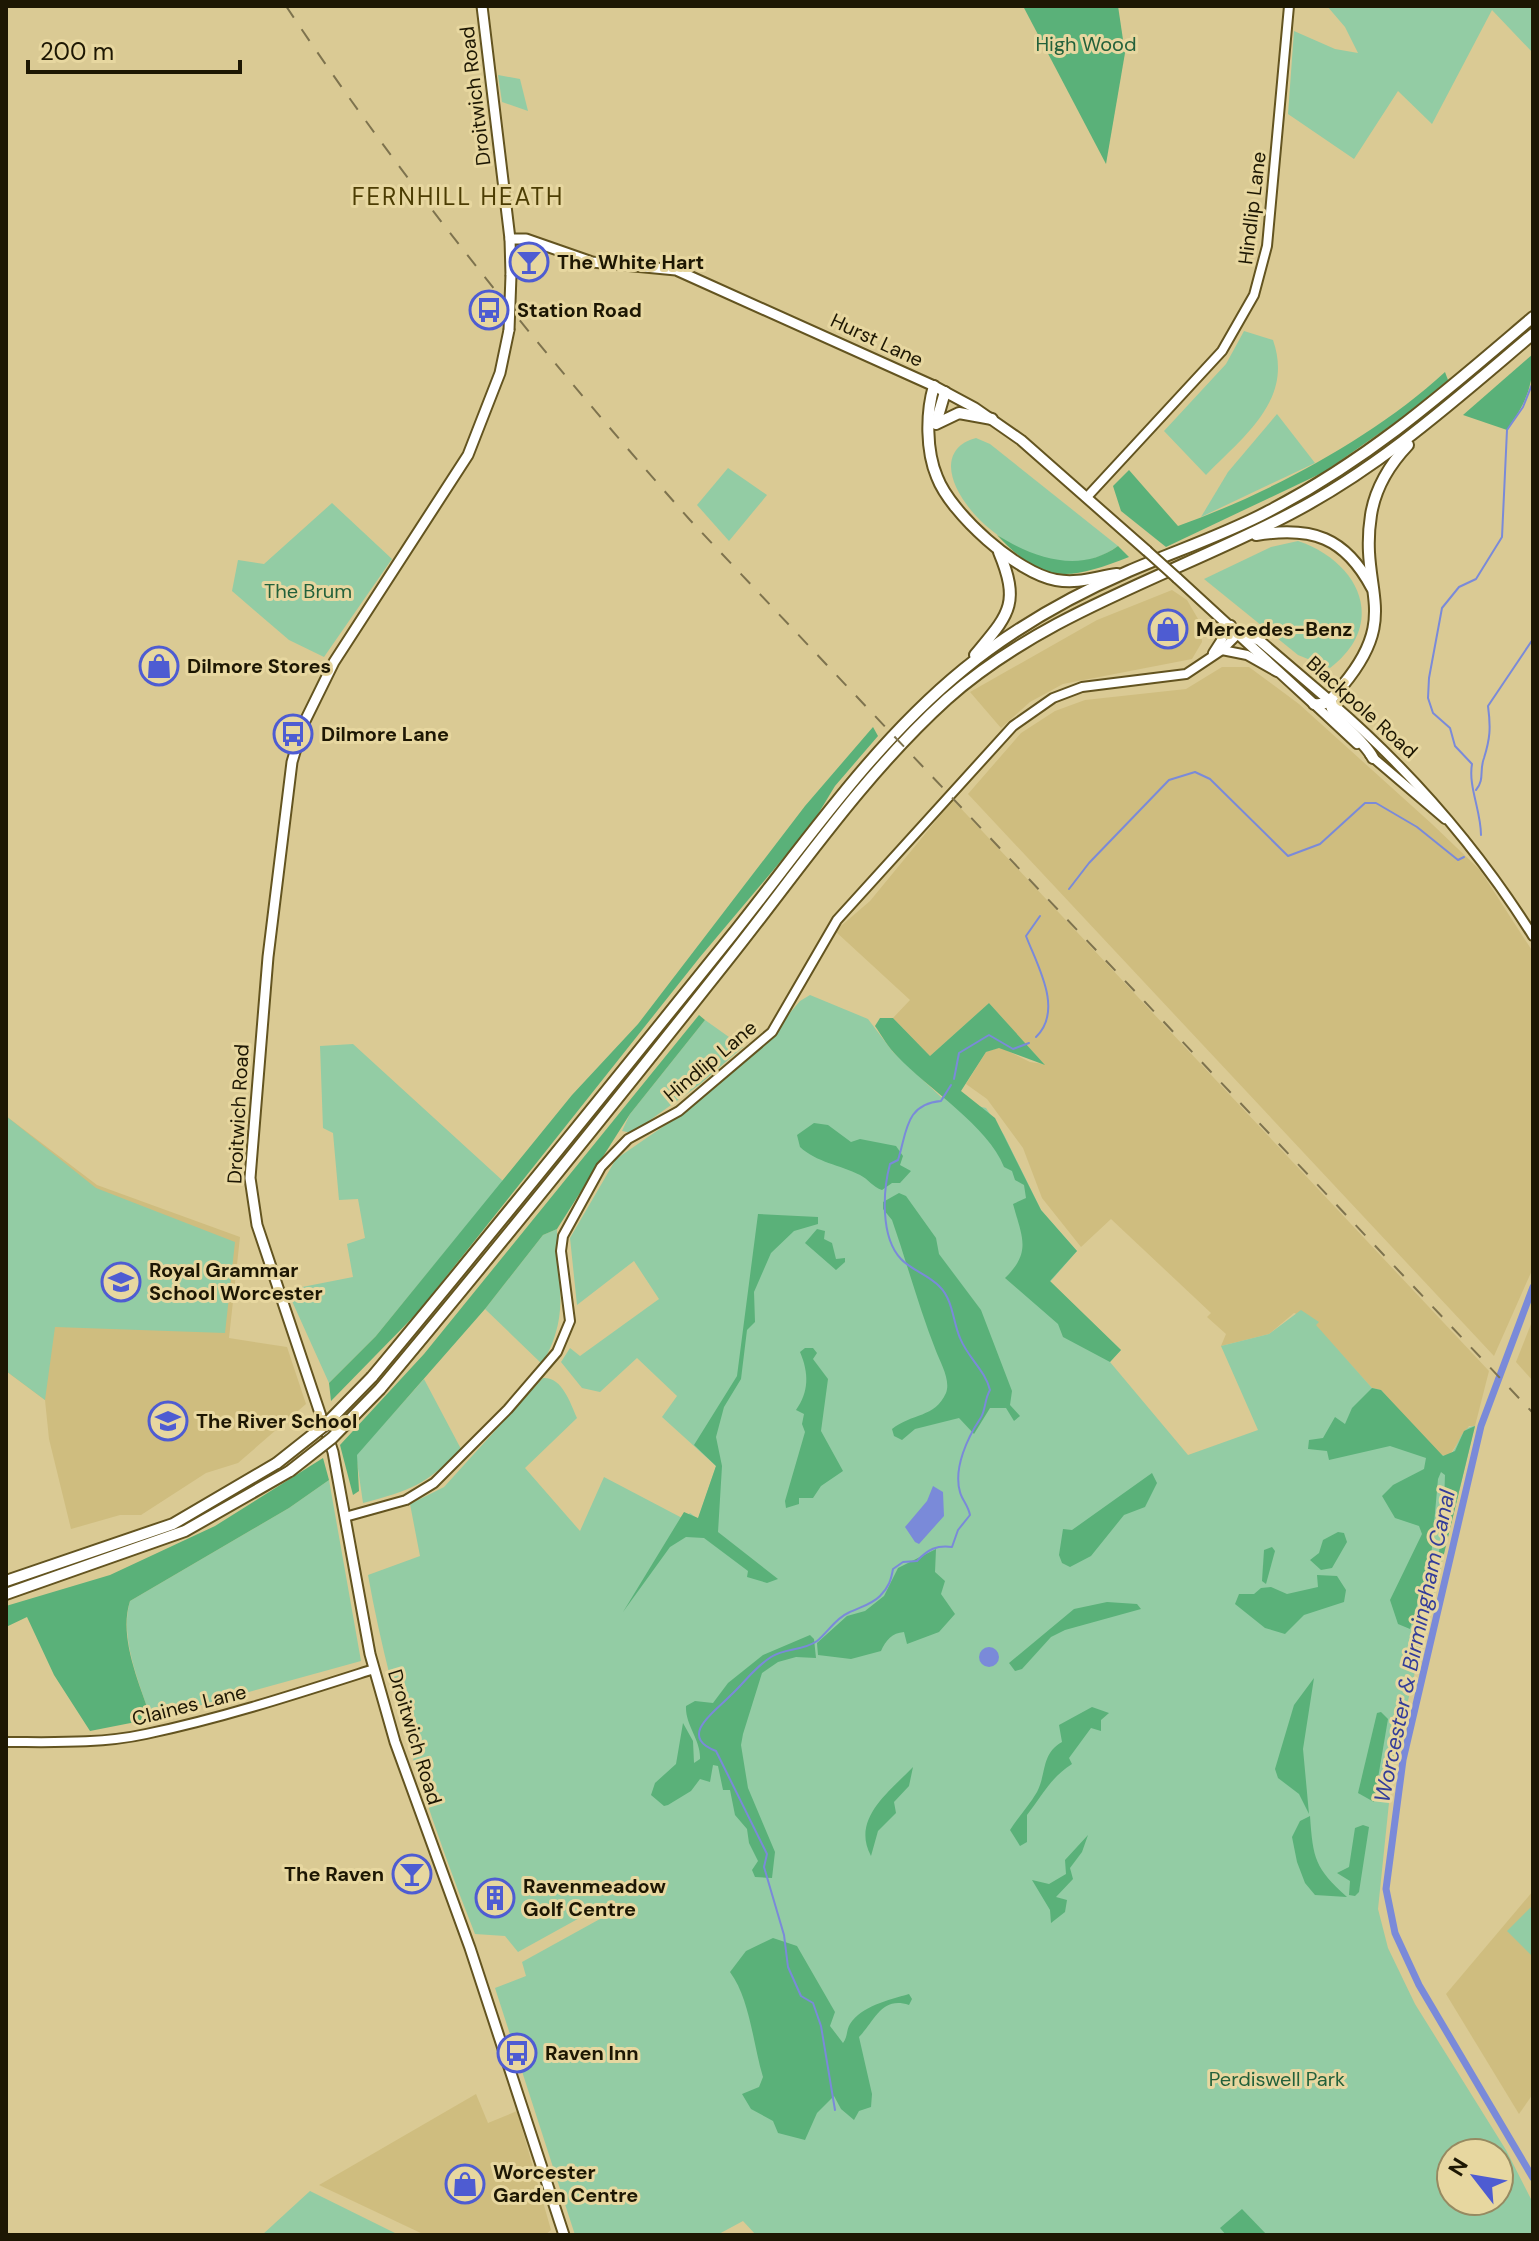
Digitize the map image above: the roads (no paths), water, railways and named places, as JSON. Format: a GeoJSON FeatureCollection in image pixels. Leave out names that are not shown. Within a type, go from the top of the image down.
{"type":"FeatureCollection","features":[{"type":"Feature","properties":{"kind":"highway"},"geometry":{"type":"LineString","coordinates":[[962,671],[1035,621],[1123,574],[1264,514],[1345,470],[1397,433],[1533,317]]}},
{"type":"Feature","properties":{"kind":"highway"},"geometry":{"type":"LineString","coordinates":[[6,1594],[185,1531],[290,1471],[332,1438],[380,1389],[529,1211],[859,794],[947,699],[1028,641],[1091,607],[1243,537],[1339,487],[1422,427],[1533,334]]}},
{"type":"Feature","properties":{"kind":"highway"},"geometry":{"type":"LineString","coordinates":[[934,386],[929,410],[933,428],[933,465],[940,486],[997,547],[1025,569],[1054,580],[1076,582],[1123,574]]}},
{"type":"Feature","properties":{"kind":"highway"},"geometry":{"type":"LineString","coordinates":[[933,428],[945,392]]}},
{"type":"Feature","properties":{"kind":"highway"},"geometry":{"type":"LineString","coordinates":[[933,428],[959,413],[992,419]]}},
{"type":"Feature","properties":{"kind":"highway"},"geometry":{"type":"LineString","coordinates":[[1314,704],[1330,701],[1359,666],[1371,644],[1376,621],[1369,544],[1372,512],[1392,464],[1422,427]]}},
{"type":"Feature","properties":{"kind":"highway"},"geometry":{"type":"LineString","coordinates":[[1243,537],[1286,531],[1324,538],[1357,563],[1374,594]]}},
{"type":"Feature","properties":{"kind":"highway"},"geometry":{"type":"LineString","coordinates":[[6,1581],[173,1524],[277,1463],[325,1425],[372,1377],[511,1211],[857,780],[920,710],[994,636],[1007,614],[1010,593],[997,547]]}},
{"type":"Feature","properties":{"kind":"highway"},"geometry":{"type":"LineString","coordinates":[[1330,701],[1333,713],[1367,744],[1373,758]]}},
{"type":"Feature","properties":{"kind":"main road","name":"Droitwich Road"},"geometry":{"type":"LineString","coordinates":[[482,6],[510,239],[509,330],[500,373],[468,455],[334,662],[303,725],[285,792],[250,1178],[257,1225],[333,1452],[374,1669],[395,1742],[474,1959],[564,2235]]}},
{"type":"Feature","properties":{"kind":"main road","name":"Hurst Lane"},"geometry":{"type":"LineString","coordinates":[[510,239],[526,239],[592,262],[676,270],[934,386],[992,419],[1087,497],[1177,578]]}},
{"type":"Feature","properties":{"kind":"main road","name":"Blackpole Road"},"geometry":{"type":"LineString","coordinates":[[1177,578],[1235,628],[1260,641],[1330,701]]}},
{"type":"Feature","properties":{"kind":"main road","name":"Blackpole Road"},"geometry":{"type":"LineString","coordinates":[[1235,628],[1245,642],[1314,704]]}},
{"type":"Feature","properties":{"kind":"street","name":"Hindlip Lane"},"geometry":{"type":"LineString","coordinates":[[1087,497],[1222,351],[1254,295],[1267,246],[1289,6]]}},
{"type":"Feature","properties":{"kind":"street","name":"Hindlip Lane"},"geometry":{"type":"LineString","coordinates":[[345,1517],[406,1500],[434,1483],[508,1409],[557,1352],[570,1321],[561,1251],[563,1236],[601,1167],[628,1139],[679,1111],[772,1032],[837,920],[1013,726],[1053,698],[1076,689],[1179,676],[1222,650],[1235,628]]}},
{"type":"Feature","properties":{"kind":"street","name":"Hindlip Lane"},"geometry":{"type":"LineString","coordinates":[[1212,654],[1235,628]]}},
{"type":"Feature","properties":{"kind":"street"},"geometry":{"type":"LineString","coordinates":[[1222,650],[1247,655],[1278,672]]}},
{"type":"Feature","properties":{"kind":"street","name":"Blackpole Road"},"geometry":{"type":"LineString","coordinates":[[1330,701],[1387,750],[1478,856],[1533,936]]}},
{"type":"Feature","properties":{"kind":"street","name":"Blackpole Road"},"geometry":{"type":"LineString","coordinates":[[1314,704],[1449,822]]}},
{"type":"Feature","properties":{"kind":"street","name":"Claines Lane"},"geometry":{"type":"LineString","coordinates":[[6,1742],[83,1742],[144,1735],[295,1695],[374,1669]]}},
{"type":"Feature","properties":{"kind":"water"},"geometry":{"type":"Polygon","coordinates":[[[933,1486],[943,1492],[944,1516],[919,1544],[905,1527],[927,1501],[933,1486]]]}},
{"type":"Feature","properties":{"kind":"water"},"geometry":{"type":"Polygon","coordinates":[[[989,1647],[996,1650],[999,1657],[996,1664],[989,1667],[982,1664],[979,1657],[982,1650],[989,1647]]]}},
{"type":"Feature","properties":{"kind":"waterway"},"geometry":{"type":"LineString","coordinates":[[1481,835],[1472,764],[1455,746],[1450,728],[1433,713],[1428,698],[1429,678],[1442,608],[1459,587],[1476,579],[1502,537],[1507,430],[1523,407],[1533,382]]}},
{"type":"Feature","properties":{"kind":"waterway"},"geometry":{"type":"LineString","coordinates":[[1476,790],[1489,739],[1488,706],[1533,639]]}},
{"type":"Feature","properties":{"kind":"waterway"},"geometry":{"type":"LineString","coordinates":[[1069,889],[1089,863],[1169,780],[1195,772],[1210,779],[1288,856],[1320,844],[1365,803],[1376,803],[1417,827],[1458,860],[1464,857]]}},
{"type":"Feature","properties":{"kind":"waterway"},"geometry":{"type":"LineString","coordinates":[[1036,1037],[1044,1026],[1048,1001],[1046,987],[1026,936],[1040,916]]}},
{"type":"Feature","properties":{"kind":"waterway"},"geometry":{"type":"LineString","coordinates":[[954,1079],[959,1053],[989,1035],[1013,1049],[1029,1043]]}},
{"type":"Feature","properties":{"kind":"waterway"},"geometry":{"type":"LineString","coordinates":[[835,2110],[821,2026],[813,2003],[801,1996],[788,1967],[784,1935],[764,1867],[767,1854],[716,1751],[705,1745],[699,1731],[710,1715],[765,1661],[776,1654],[812,1644],[844,1615],[877,1599],[888,1586],[893,1569],[903,1562],[917,1561],[937,1547],[952,1547],[958,1530],[970,1515],[960,1492],[958,1473],[963,1453],[982,1416],[990,1390],[960,1338],[944,1292],[931,1279],[905,1263],[894,1250],[885,1213],[890,1164],[898,1160],[909,1121],[920,1108],[941,1101],[951,1085]]}},
{"type":"Feature","properties":{"kind":"waterway","name":"Worcester & Birmingham Canal"},"geometry":{"type":"LineString","coordinates":[[1533,1287],[1481,1426],[1403,1760],[1386,1889],[1395,1933],[1419,1985],[1533,2178]]}},
{"type":"Feature","properties":{"kind":"railway"},"geometry":{"type":"LineString","coordinates":[[286,6],[380,140],[479,270],[690,520],[1533,1413]]}},
{"type":"Feature","properties":{"kind":"place","name":"The White Hart"},"geometry":{"type":"Point","coordinates":[529,262]}},
{"type":"Feature","properties":{"kind":"place","name":"Station Road"},"geometry":{"type":"Point","coordinates":[489,310]}},
{"type":"Feature","properties":{"kind":"place","name":"Mercedes-Benz"},"geometry":{"type":"Point","coordinates":[1168,629]}},
{"type":"Feature","properties":{"kind":"place","name":"Dilmore Stores"},"geometry":{"type":"Point","coordinates":[159,666]}},
{"type":"Feature","properties":{"kind":"place","name":"Dilmore Lane"},"geometry":{"type":"Point","coordinates":[293,734]}},
{"type":"Feature","properties":{"kind":"place","name":"Royal Grammar School Worcester"},"geometry":{"type":"Point","coordinates":[121,1282]}},
{"type":"Feature","properties":{"kind":"place","name":"The River School"},"geometry":{"type":"Point","coordinates":[168,1421]}},
{"type":"Feature","properties":{"kind":"place","name":"The Raven"},"geometry":{"type":"Point","coordinates":[412,1874]}},
{"type":"Feature","properties":{"kind":"place","name":"Ravenmeadow Golf Centre"},"geometry":{"type":"Point","coordinates":[495,1898]}},
{"type":"Feature","properties":{"kind":"place","name":"Raven Inn"},"geometry":{"type":"Point","coordinates":[517,2053]}},
{"type":"Feature","properties":{"kind":"place","name":"Worcester Garden Centre"},"geometry":{"type":"Point","coordinates":[465,2184]}},
{"type":"Feature","properties":{"kind":"district","name":"FERNHILL HEATH"},"geometry":{"type":"Point","coordinates":[458,197]}},
{"type":"Feature","properties":{"kind":"park label","name":"High Wood"},"geometry":{"type":"Point","coordinates":[1086,44]}},
{"type":"Feature","properties":{"kind":"park label","name":"The Brum"},"geometry":{"type":"Point","coordinates":[308,591]}},
{"type":"Feature","properties":{"kind":"park label","name":"Perdiswell Park"},"geometry":{"type":"Point","coordinates":[1277,2079]}}]}
